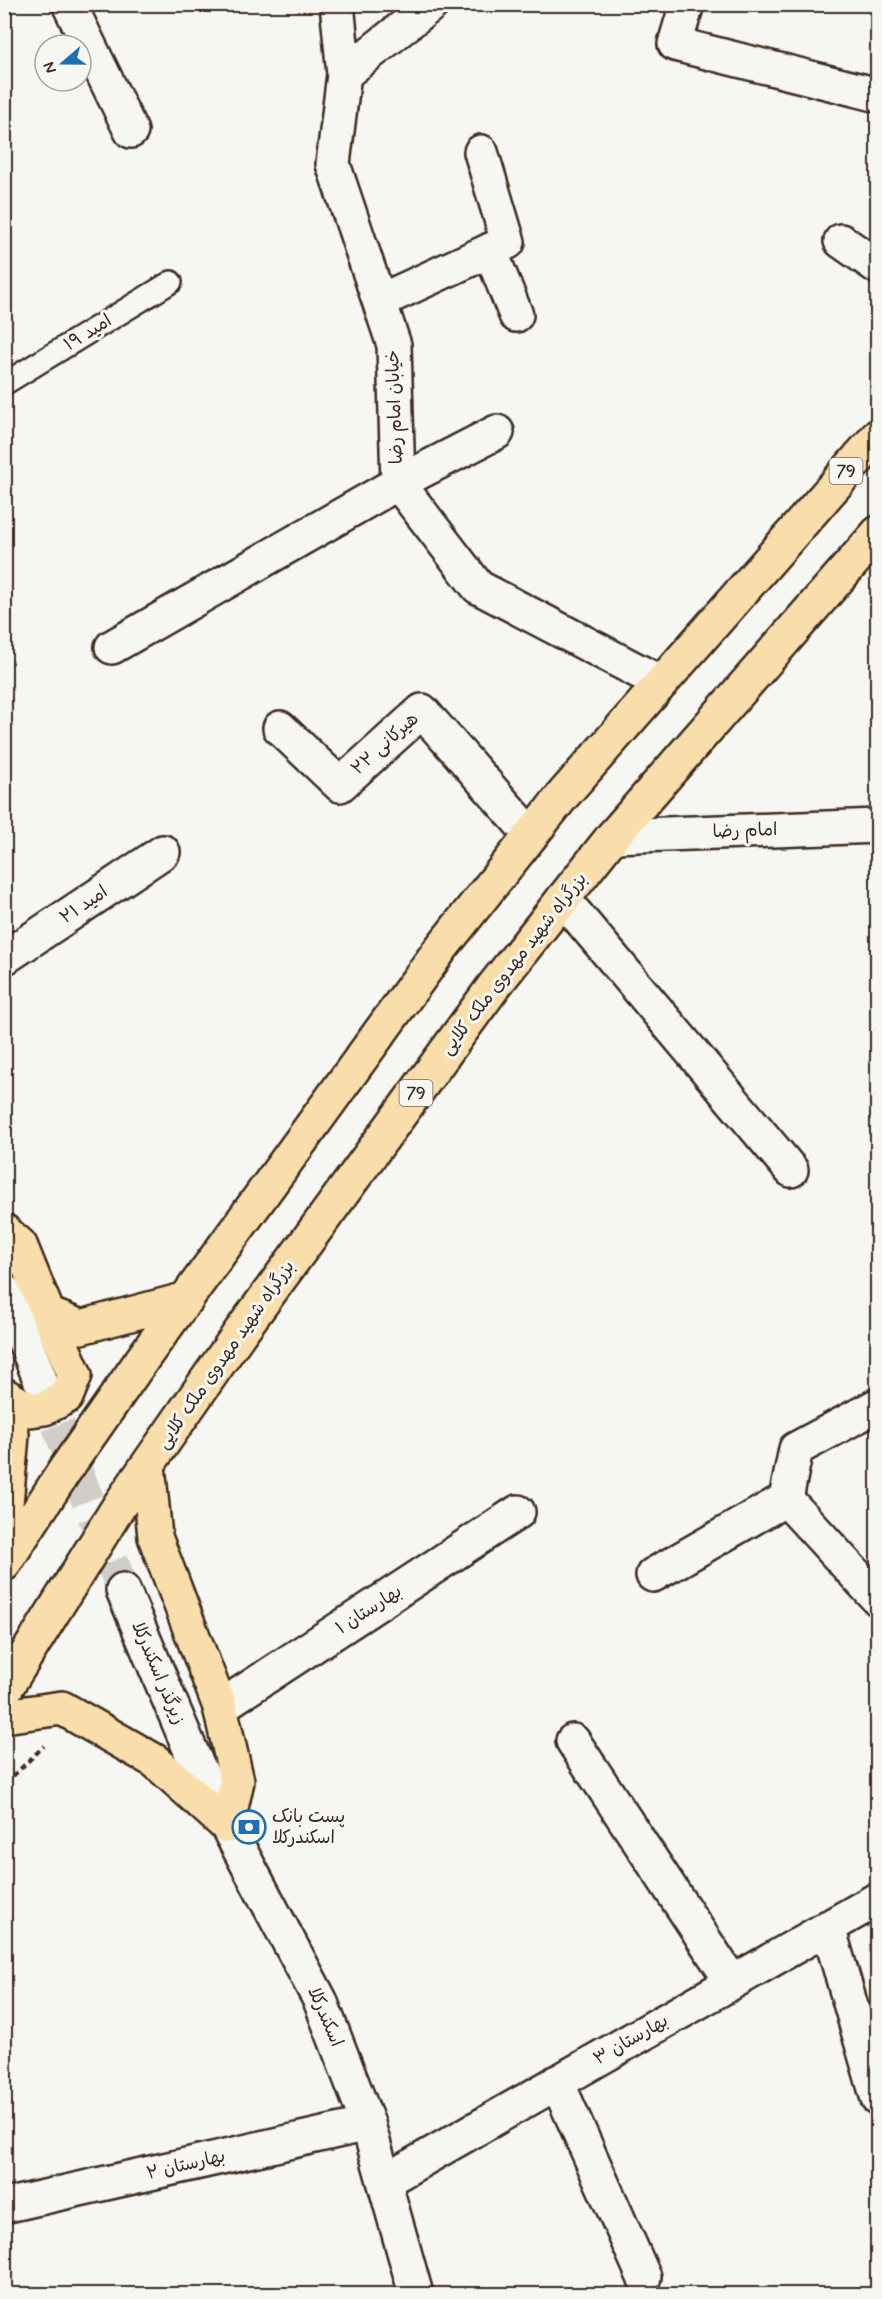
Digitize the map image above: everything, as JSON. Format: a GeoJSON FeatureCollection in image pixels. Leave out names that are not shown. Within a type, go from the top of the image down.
{"type":"FeatureCollection","features":[{"type":"Feature","properties":{"kind":"highway","name":"79"},"geometry":{"type":"LineString","coordinates":[[4,1564],[65,1470],[400,1004],[564,794],[878,436]]}},
{"type":"Feature","properties":{"kind":"highway","name":"بزرگراه شهید مهدوی ملک کلایی"},"geometry":{"type":"LineString","coordinates":[[4,1691],[119,1506],[239,1334],[494,986],[613,836],[878,533]]}},
{"type":"Feature","properties":{"kind":"highway"},"geometry":{"type":"LineString","coordinates":[[4,1231],[20,1245],[75,1375],[66,1397],[45,1408],[30,1410],[4,1395]]}},
{"type":"Feature","properties":{"kind":"highway"},"geometry":{"type":"LineString","coordinates":[[48,1314],[81,1327],[187,1299]]}},
{"type":"Feature","properties":{"kind":"highway"},"geometry":{"type":"LineString","coordinates":[[4,1400],[12,1435],[4,1527]]}},
{"type":"Feature","properties":{"kind":"highway"},"geometry":{"type":"LineString","coordinates":[[4,1716],[62,1708],[155,1761],[226,1826],[237,1781],[220,1707],[155,1537],[148,1465]]}},
{"type":"Feature","properties":{"kind":"street"},"geometry":{"type":"LineString","coordinates":[[69,4],[131,131]]}},
{"type":"Feature","properties":{"kind":"street","name":"خیابان امام رضا"},"geometry":{"type":"LineString","coordinates":[[337,4],[344,74],[333,164],[394,345],[398,483],[478,587],[661,683]]}},
{"type":"Feature","properties":{"kind":"street"},"geometry":{"type":"LineString","coordinates":[[344,74],[432,4]]}},
{"type":"Feature","properties":{"kind":"street"},"geometry":{"type":"LineString","coordinates":[[687,4],[675,44],[878,95]]}},
{"type":"Feature","properties":{"kind":"street"},"geometry":{"type":"LineString","coordinates":[[380,301],[508,242],[481,152]]}},
{"type":"Feature","properties":{"kind":"street"},"geometry":{"type":"LineString","coordinates":[[841,241],[878,267]]}},
{"type":"Feature","properties":{"kind":"street"},"geometry":{"type":"LineString","coordinates":[[490,250],[516,315]]}},
{"type":"Feature","properties":{"kind":"street"},"geometry":{"type":"LineString","coordinates":[[112,647],[398,483],[497,432]]}},
{"type":"Feature","properties":{"kind":"street","name":"هیرکانی ۲۲"},"geometry":{"type":"LineString","coordinates":[[280,728],[340,785],[422,711],[531,835]]}},
{"type":"Feature","properties":{"kind":"street","name":"امام رضا"},"geometry":{"type":"LineString","coordinates":[[613,836],[878,826]]}},
{"type":"Feature","properties":{"kind":"street","name":"امید ۲۱"},"geometry":{"type":"LineString","coordinates":[[4,958],[163,852]]}},
{"type":"Feature","properties":{"kind":"street"},"geometry":{"type":"LineString","coordinates":[[563,899],[791,1170]]}},
{"type":"Feature","properties":{"kind":"street"},"geometry":{"type":"LineString","coordinates":[[4,1291],[40,1379]]}},
{"type":"Feature","properties":{"kind":"street"},"geometry":{"type":"LineString","coordinates":[[653,1575],[786,1499],[796,1449],[878,1405]]}},
{"type":"Feature","properties":{"kind":"street"},"geometry":{"type":"LineString","coordinates":[[786,1499],[878,1599]]}},
{"type":"Feature","properties":{"kind":"street","name":"بهارستان ۱"},"geometry":{"type":"LineString","coordinates":[[220,1707],[519,1512]]}},
{"type":"Feature","properties":{"kind":"street","name":"زیرگذر اسکندرکلا"},"geometry":{"type":"LineString","coordinates":[[123,1590],[193,1756]]}},
{"type":"Feature","properties":{"kind":"street"},"geometry":{"type":"LineString","coordinates":[[573,1741],[732,1982]]}},
{"type":"Feature","properties":{"kind":"street","name":"اسکندرکلا"},"geometry":{"type":"LineString","coordinates":[[193,1756],[226,1826],[320,2000],[368,2124],[416,2295]]}},
{"type":"Feature","properties":{"kind":"street","name":"بهارستان ۳"},"geometry":{"type":"LineString","coordinates":[[385,2181],[878,1899]]}},
{"type":"Feature","properties":{"kind":"street"},"geometry":{"type":"LineString","coordinates":[[828,1927],[878,2099]]}},
{"type":"Feature","properties":{"kind":"street"},"geometry":{"type":"LineString","coordinates":[[557,2082],[644,2277]]}},
{"type":"Feature","properties":{"kind":"street","name":"بهارستان ۲"},"geometry":{"type":"LineString","coordinates":[[4,2206],[368,2124]]}},
{"type":"Feature","properties":{"kind":"lane","name":"امید ۱۹"},"geometry":{"type":"LineString","coordinates":[[4,384],[171,282]]}},
{"type":"Feature","properties":{"kind":"path"},"geometry":{"type":"LineString","coordinates":[[4,1768],[14,1775],[49,1741]]}},
{"type":"Feature","properties":{"kind":"tunnel"},"geometry":{"type":"LineString","coordinates":[[40,1379],[123,1590]]}},
{"type":"Feature","properties":{"kind":"place","name":"پست بانک اسکندرکلا"},"geometry":{"type":"Point","coordinates":[249,1827]}}]}
